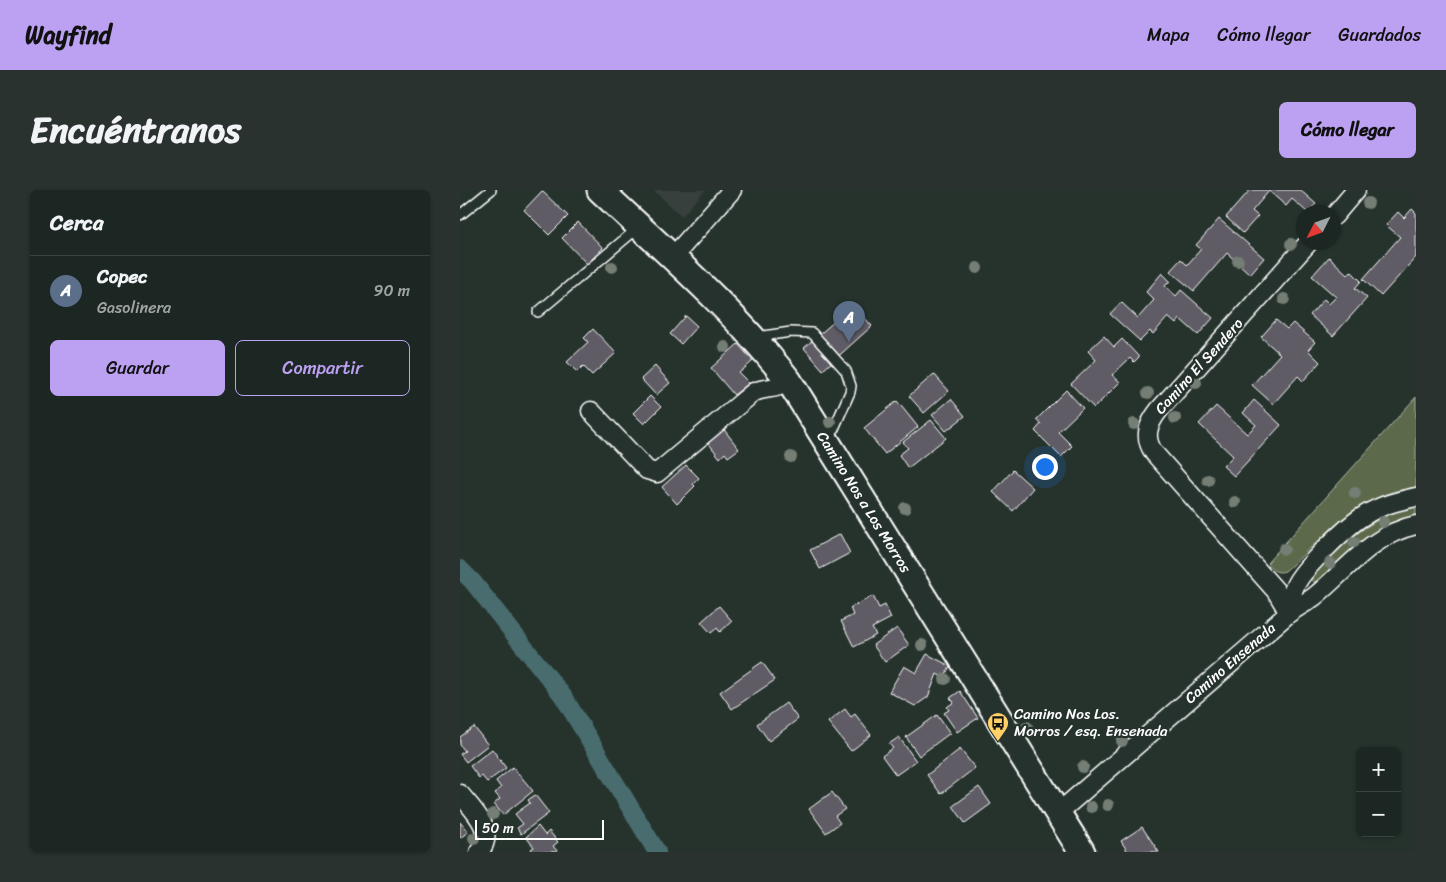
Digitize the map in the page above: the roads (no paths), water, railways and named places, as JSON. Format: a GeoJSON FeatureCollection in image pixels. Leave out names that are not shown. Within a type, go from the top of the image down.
{"type":"FeatureCollection","features":[{"type":"Feature","properties":{"kind":"main road","name":"Camino Nos a Los Morros"},"geometry":{"type":"LineString","coordinates":[[600,190],[672,258],[752,338],[789,381],[1082,852]]}},
{"type":"Feature","properties":{"kind":"street"},"geometry":{"type":"LineString","coordinates":[[672,258],[732,190]]}},
{"type":"Feature","properties":{"kind":"street"},"geometry":{"type":"LineString","coordinates":[[1341,208],[1356,190]]}},
{"type":"Feature","properties":{"kind":"street","name":"Camino El Sendero"},"geometry":{"type":"LineString","coordinates":[[1289,613],[1276,591],[1154,453],[1149,446],[1147,434],[1150,423],[1159,410],[1302,250]]}},
{"type":"Feature","properties":{"kind":"street"},"geometry":{"type":"LineString","coordinates":[[592,411],[647,470],[657,473],[754,392],[778,388],[789,381]]}},
{"type":"Feature","properties":{"kind":"street","name":"Camino Ensenada"},"geometry":{"type":"LineString","coordinates":[[1289,613],[1294,587],[1305,570],[1355,522],[1382,507],[1416,496]]}},
{"type":"Feature","properties":{"kind":"street","name":"Camino Ensenada"},"geometry":{"type":"LineString","coordinates":[[1058,813],[1289,613],[1314,597],[1375,541],[1402,528],[1416,525]]}},
{"type":"Feature","properties":{"kind":"street"},"geometry":{"type":"LineString","coordinates":[[460,794],[483,823],[485,828],[483,846]]}},
{"type":"Feature","properties":{"kind":"lane"},"geometry":{"type":"LineString","coordinates":[[460,215],[490,190]]}},
{"type":"Feature","properties":{"kind":"lane"},"geometry":{"type":"LineString","coordinates":[[538,312],[639,227]]}},
{"type":"Feature","properties":{"kind":"lane"},"geometry":{"type":"LineString","coordinates":[[752,338],[790,332],[806,331],[812,333],[846,370],[851,386],[850,392],[828,442]]}},
{"type":"Feature","properties":{"kind":"waterway"},"geometry":{"type":"LineString","coordinates":[[460,569],[473,582],[563,696],[657,852]]}},
{"type":"Feature","properties":{"kind":"place","name":"Copec"},"geometry":{"type":"Point","coordinates":[849,342]}},
{"type":"Feature","properties":{"kind":"place","name":"Camino Nos Los. Morros / esq. Ensenada"},"geometry":{"type":"Point","coordinates":[998,742]}}]}
